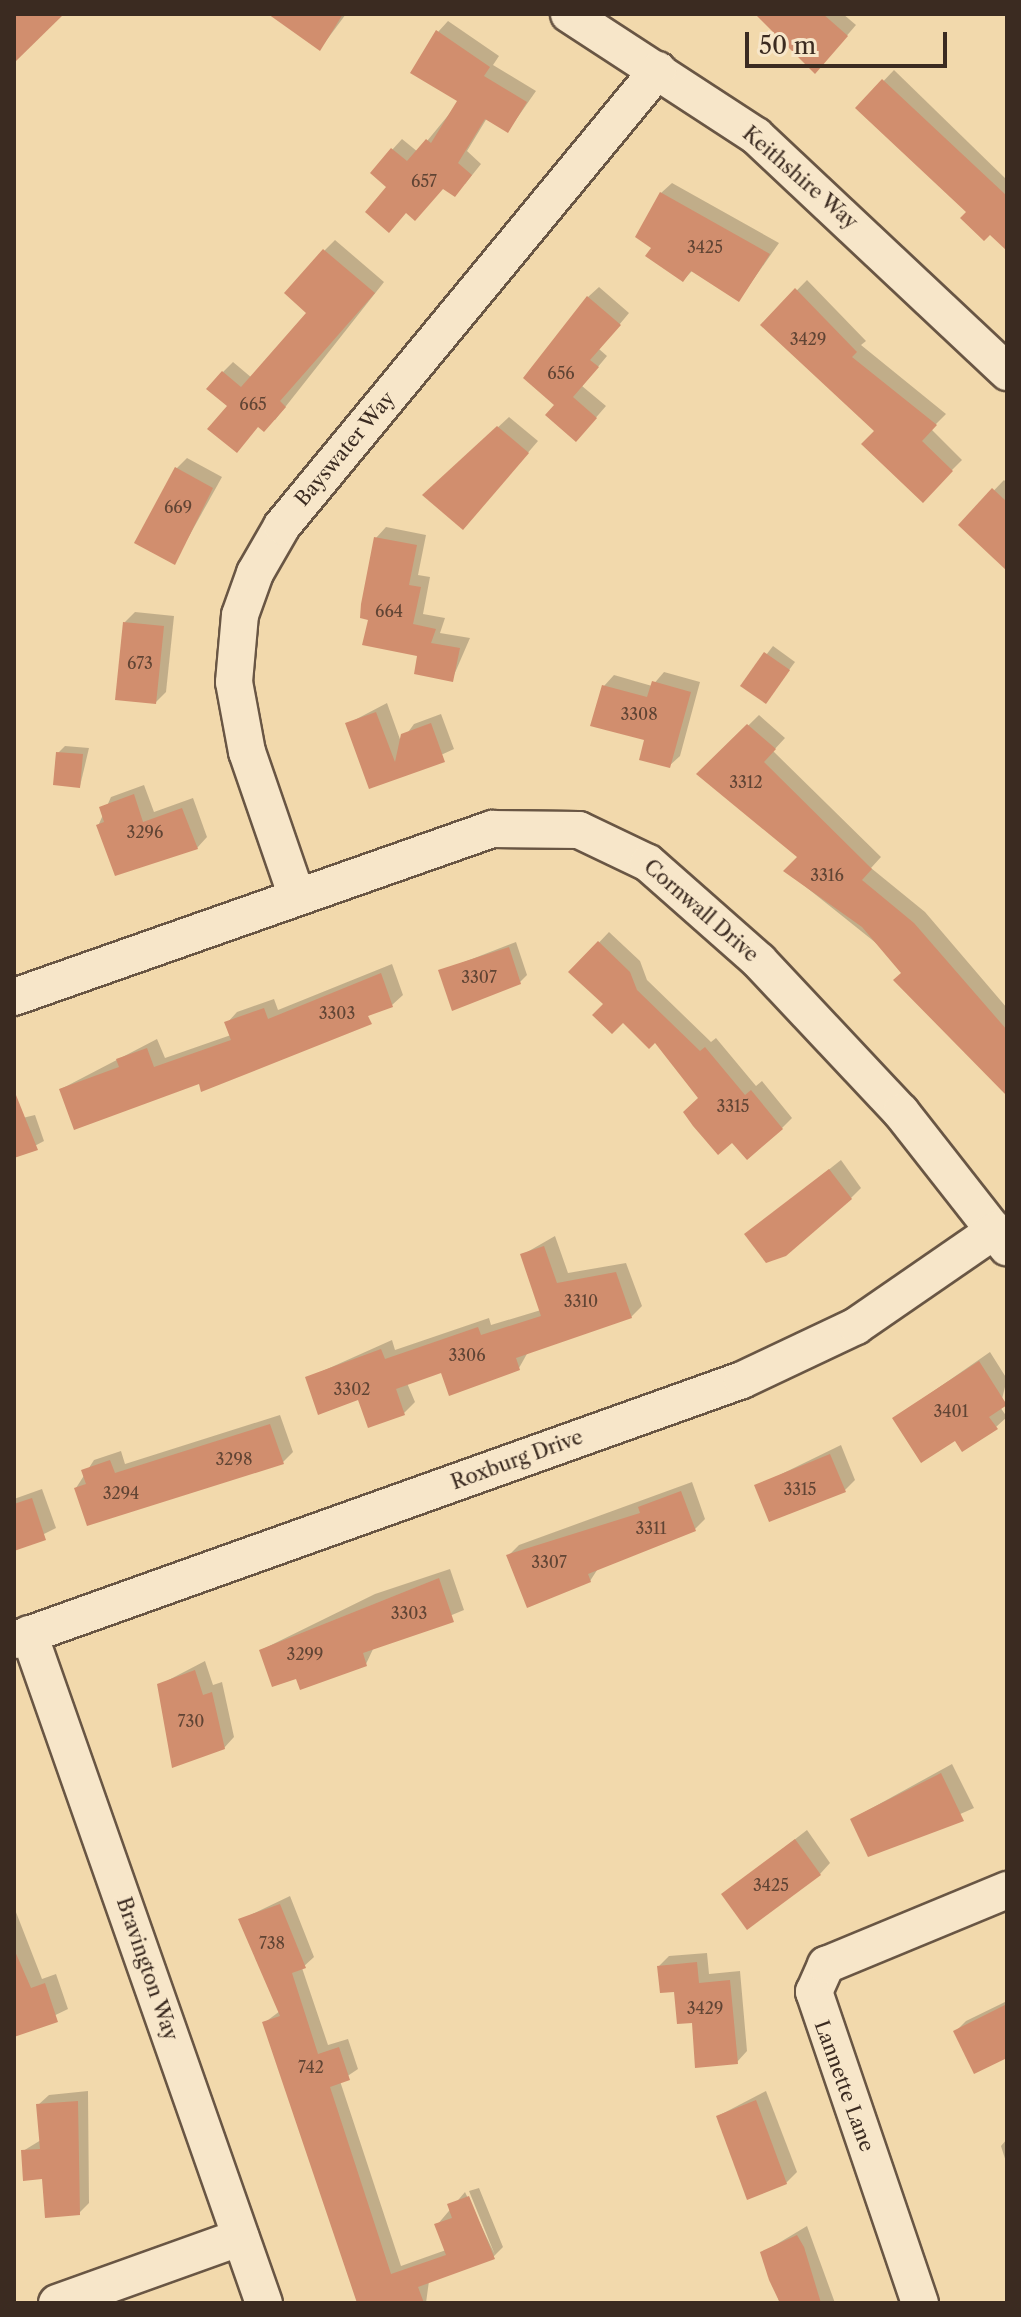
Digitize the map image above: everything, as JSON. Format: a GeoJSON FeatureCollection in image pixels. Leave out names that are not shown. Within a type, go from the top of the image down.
{"type":"FeatureCollection","features":[{"type":"Feature","properties":{"kind":"street","name":"Keithshire Way"},"geometry":{"type":"LineString","coordinates":[[569,14],[756,136],[1007,372]]}},
{"type":"Feature","properties":{"kind":"street","name":"Bayswater Way"},"geometry":{"type":"LineString","coordinates":[[297,897],[247,752],[234,682],[240,615],[255,573],[282,526],[658,70]]}},
{"type":"Feature","properties":{"kind":"street","name":"Cornwall Drive"},"geometry":{"type":"LineString","coordinates":[[14,997],[506,827],[548,825],[613,841],[648,863],[808,1010],[1001,1239]]}},
{"type":"Feature","properties":{"kind":"street","name":"Roxburg Drive"},"geometry":{"type":"LineString","coordinates":[[22,1637],[742,1380],[856,1326],[1001,1239]]}},
{"type":"Feature","properties":{"kind":"street","name":"Bravington Way"},"geometry":{"type":"LineString","coordinates":[[22,1637],[264,2303]]}},
{"type":"Feature","properties":{"kind":"street","name":"Lannette Lane"},"geometry":{"type":"LineString","coordinates":[[920,2303],[814,1992],[826,1965],[1007,1890]]}},
{"type":"Feature","properties":{"kind":"street"},"geometry":{"type":"LineString","coordinates":[[57,2303],[241,2237]]}},
{"type":"Feature","properties":{"kind":"building"},"geometry":{"type":"Polygon","coordinates":[[[14,14],[64,14],[14,63],[14,14]]]}},
{"type":"Feature","properties":{"kind":"building"},"geometry":{"type":"Polygon","coordinates":[[[268,14],[343,14],[320,51],[268,14]]]}},
{"type":"Feature","properties":{"kind":"building"},"geometry":{"type":"Polygon","coordinates":[[[755,14],[823,14],[848,36],[815,74],[755,14]]]}},
{"type":"Feature","properties":{"kind":"building"},"geometry":{"type":"Polygon","coordinates":[[[436,30],[490,67],[484,76],[527,102],[508,133],[485,119],[458,163],[472,175],[455,197],[443,189],[415,221],[406,213],[389,233],[365,212],[386,187],[370,173],[391,148],[407,161],[426,139],[431,143],[457,101],[410,73],[436,30]]]}},
{"type":"Feature","properties":{"kind":"building"},"geometry":{"type":"Polygon","coordinates":[[[882,79],[1007,196],[1007,251],[990,235],[984,241],[960,218],[966,212],[855,108],[882,79]]]}},
{"type":"Feature","properties":{"kind":"building"},"geometry":{"type":"Polygon","coordinates":[[[660,192],[770,254],[739,302],[691,271],[683,282],[645,256],[651,248],[635,237],[660,192]]]}},
{"type":"Feature","properties":{"kind":"building"},"geometry":{"type":"Polygon","coordinates":[[[323,249],[375,293],[280,401],[286,407],[264,432],[258,427],[237,453],[207,429],[227,406],[206,389],[222,371],[241,387],[306,313],[284,293],[323,249]]]}},
{"type":"Feature","properties":{"kind":"building"},"geometry":{"type":"Polygon","coordinates":[[[795,288],[857,352],[852,357],[937,425],[922,441],[953,471],[923,503],[861,444],[874,431],[760,325],[795,288]]]}},
{"type":"Feature","properties":{"kind":"building"},"geometry":{"type":"Polygon","coordinates":[[[587,296],[621,325],[590,360],[599,367],[573,397],[597,418],[576,442],[545,415],[554,405],[523,378],[587,296]]]}},
{"type":"Feature","properties":{"kind":"building"},"geometry":{"type":"Polygon","coordinates":[[[497,426],[529,453],[463,530],[422,495],[497,426]]]}},
{"type":"Feature","properties":{"kind":"building"},"geometry":{"type":"Polygon","coordinates":[[[175,467],[213,488],[175,565],[134,543],[175,467]]]}},
{"type":"Feature","properties":{"kind":"building"},"geometry":{"type":"Polygon","coordinates":[[[992,488],[1007,502],[1007,571],[958,525],[992,488]]]}},
{"type":"Feature","properties":{"kind":"building"},"geometry":{"type":"Polygon","coordinates":[[[374,537],[417,545],[409,585],[421,587],[413,624],[436,629],[431,643],[460,648],[453,682],[414,674],[417,656],[362,645],[368,620],[360,618],[361,604],[374,537]]]}},
{"type":"Feature","properties":{"kind":"building"},"geometry":{"type":"Polygon","coordinates":[[[123,622],[164,626],[156,704],[115,700],[123,622]]]}},
{"type":"Feature","properties":{"kind":"building"},"geometry":{"type":"Polygon","coordinates":[[[764,652],[790,670],[766,704],[740,686],[764,652]]]}},
{"type":"Feature","properties":{"kind":"building"},"geometry":{"type":"Polygon","coordinates":[[[652,681],[691,692],[670,768],[639,760],[644,740],[590,726],[602,685],[647,697],[652,681]]]}},
{"type":"Feature","properties":{"kind":"building"},"geometry":{"type":"Polygon","coordinates":[[[376,712],[395,762],[401,734],[431,723],[445,762],[369,789],[345,723],[376,712]]]}},
{"type":"Feature","properties":{"kind":"building"},"geometry":{"type":"Polygon","coordinates":[[[747,724],[776,749],[764,762],[872,869],[862,880],[914,923],[1007,1030],[1007,1096],[893,980],[901,973],[862,927],[783,871],[797,857],[696,774],[747,724]]]}},
{"type":"Feature","properties":{"kind":"building"},"geometry":{"type":"Polygon","coordinates":[[[56,752],[83,754],[80,788],[53,785],[56,752]]]}},
{"type":"Feature","properties":{"kind":"building"},"geometry":{"type":"Polygon","coordinates":[[[134,794],[143,822],[182,808],[198,849],[115,876],[96,825],[104,822],[99,807],[134,794]]]}},
{"type":"Feature","properties":{"kind":"building"},"geometry":{"type":"Polygon","coordinates":[[[598,941],[630,972],[637,990],[700,1051],[705,1047],[745,1095],[751,1090],[783,1129],[747,1160],[732,1143],[718,1155],[693,1126],[683,1112],[698,1098],[655,1043],[649,1049],[623,1023],[612,1034],[592,1015],[603,1004],[568,972],[598,941]]]}},
{"type":"Feature","properties":{"kind":"building"},"geometry":{"type":"Polygon","coordinates":[[[509,947],[521,984],[452,1011],[438,970],[509,947]]]}},
{"type":"Feature","properties":{"kind":"building"},"geometry":{"type":"Polygon","coordinates":[[[381,973],[393,1007],[368,1016],[372,1024],[201,1092],[199,1084],[74,1130],[59,1089],[119,1067],[116,1059],[147,1048],[154,1067],[231,1040],[224,1022],[264,1008],[268,1019],[381,973]]]}},
{"type":"Feature","properties":{"kind":"building"},"geometry":{"type":"Polygon","coordinates":[[[14,1090],[38,1150],[14,1158],[14,1090]]]}},
{"type":"Feature","properties":{"kind":"building"},"geometry":{"type":"Polygon","coordinates":[[[829,1169],[852,1199],[786,1256],[766,1263],[744,1234],[829,1169]]]}},
{"type":"Feature","properties":{"kind":"building"},"geometry":{"type":"Polygon","coordinates":[[[544,1246],[557,1283],[616,1272],[632,1318],[516,1358],[520,1370],[449,1396],[441,1373],[396,1389],[405,1415],[368,1428],[358,1400],[318,1415],[305,1377],[381,1349],[385,1359],[478,1327],[481,1335],[541,1316],[520,1254],[544,1246]]]}},
{"type":"Feature","properties":{"kind":"building"},"geometry":{"type":"Polygon","coordinates":[[[979,1361],[1007,1405],[989,1417],[998,1429],[962,1452],[955,1441],[921,1463],[892,1418],[979,1361]]]}},
{"type":"Feature","properties":{"kind":"building"},"geometry":{"type":"Polygon","coordinates":[[[270,1424],[284,1464],[87,1526],[74,1488],[86,1484],[81,1470],[110,1460],[115,1473],[270,1424]]]}},
{"type":"Feature","properties":{"kind":"building"},"geometry":{"type":"Polygon","coordinates":[[[830,1454],[846,1492],[769,1522],[754,1485],[830,1454]]]}},
{"type":"Feature","properties":{"kind":"building"},"geometry":{"type":"Polygon","coordinates":[[[681,1491],[696,1531],[588,1574],[591,1582],[527,1608],[506,1555],[640,1513],[638,1507],[681,1491]]]}},
{"type":"Feature","properties":{"kind":"building"},"geometry":{"type":"Polygon","coordinates":[[[32,1498],[46,1540],[14,1551],[14,1504],[32,1498]]]}},
{"type":"Feature","properties":{"kind":"building"},"geometry":{"type":"Polygon","coordinates":[[[439,1578],[454,1622],[363,1653],[367,1666],[300,1690],[296,1679],[272,1687],[259,1650],[439,1578]]]}},
{"type":"Feature","properties":{"kind":"building"},"geometry":{"type":"Polygon","coordinates":[[[195,1670],[203,1695],[212,1692],[225,1749],[172,1768],[157,1684],[195,1670]]]}},
{"type":"Feature","properties":{"kind":"building"},"geometry":{"type":"Polygon","coordinates":[[[941,1773],[964,1821],[868,1857],[850,1819],[941,1773]]]}},
{"type":"Feature","properties":{"kind":"building"},"geometry":{"type":"Polygon","coordinates":[[[795,1839],[821,1875],[747,1930],[721,1894],[795,1839]]]}},
{"type":"Feature","properties":{"kind":"building"},"geometry":{"type":"Polygon","coordinates":[[[280,1904],[306,1968],[292,1973],[318,2054],[339,2047],[350,2080],[330,2087],[391,2274],[446,2255],[434,2224],[452,2218],[447,2204],[469,2196],[495,2259],[418,2287],[424,2303],[357,2303],[262,2022],[280,2016],[238,1919],[280,1904]]]}},
{"type":"Feature","properties":{"kind":"building"},"geometry":{"type":"Polygon","coordinates":[[[14,1949],[31,1988],[45,1983],[58,2022],[14,2037],[14,1949]]]}},
{"type":"Feature","properties":{"kind":"building"},"geometry":{"type":"Polygon","coordinates":[[[697,1962],[699,1983],[730,1980],[738,2064],[695,2068],[692,2023],[677,2024],[674,1992],[660,1993],[657,1966],[697,1962]]]}},
{"type":"Feature","properties":{"kind":"building"},"geometry":{"type":"Polygon","coordinates":[[[1007,2004],[1007,2058],[974,2074],[953,2031],[1007,2004]]]}},
{"type":"Feature","properties":{"kind":"building"},"geometry":{"type":"Polygon","coordinates":[[[756,2100],[787,2184],[747,2200],[716,2116],[756,2100]]]}},
{"type":"Feature","properties":{"kind":"building"},"geometry":{"type":"Polygon","coordinates":[[[78,2101],[80,2215],[45,2218],[42,2179],[23,2181],[21,2150],[40,2149],[36,2104],[78,2101]]]}},
{"type":"Feature","properties":{"kind":"building"},"geometry":{"type":"Polygon","coordinates":[[[797,2235],[804,2247],[821,2303],[780,2303],[769,2280],[760,2252],[797,2235]]]}}]}
